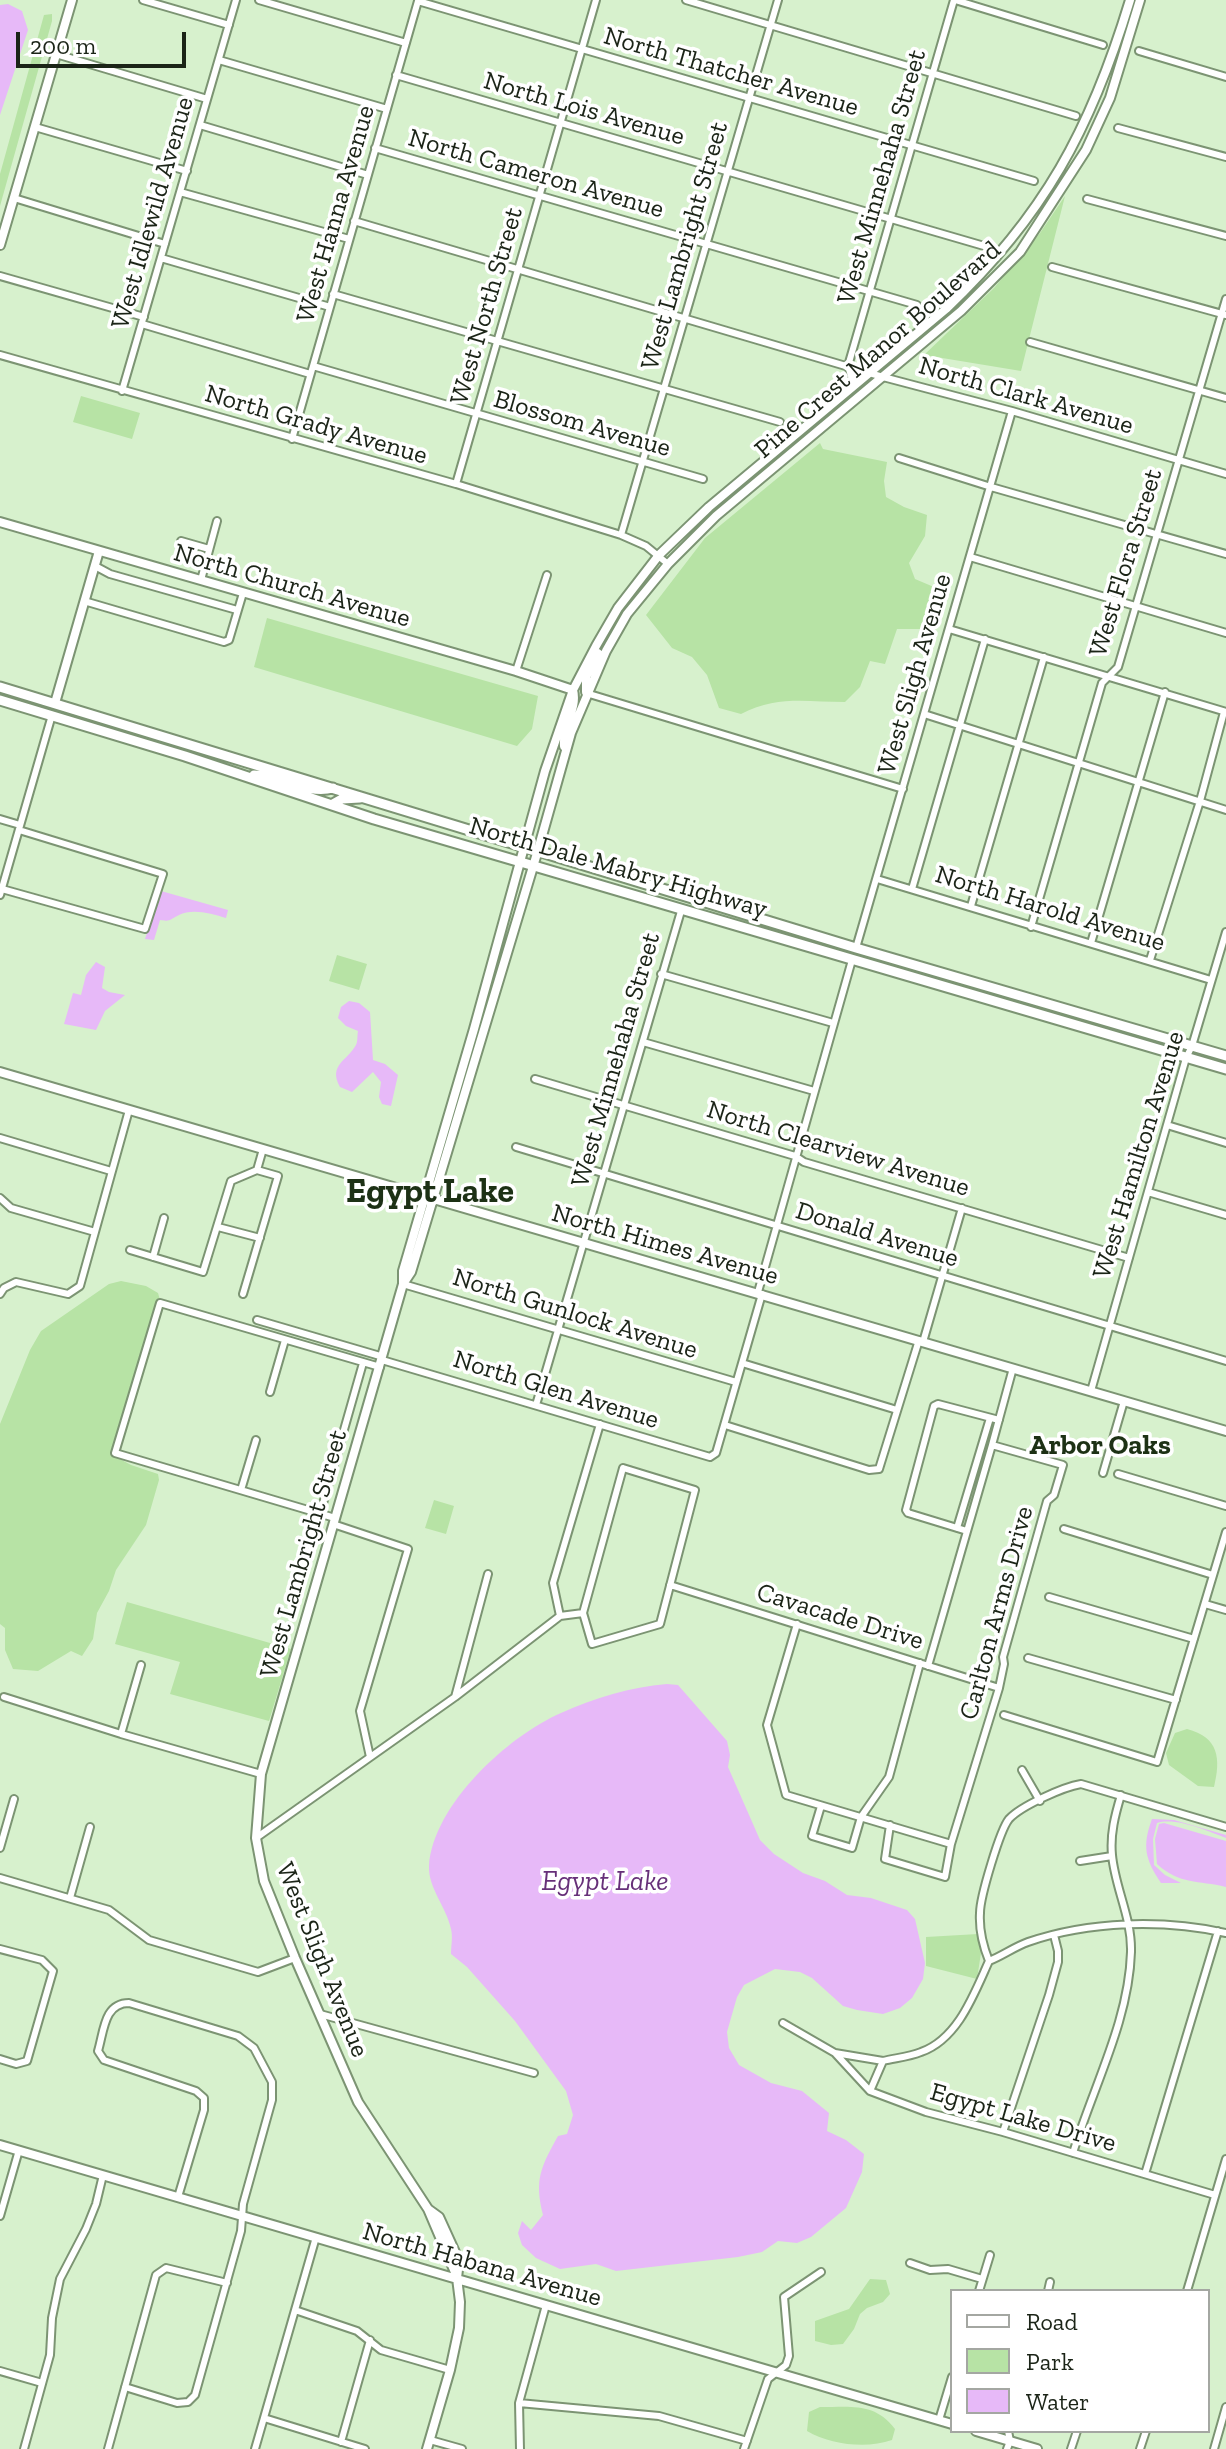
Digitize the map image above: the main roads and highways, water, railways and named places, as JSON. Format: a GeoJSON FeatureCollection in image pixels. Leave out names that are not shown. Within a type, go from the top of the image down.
{"type":"FeatureCollection","features":[{"type":"Feature","properties":{"kind":"main road"},"geometry":{"type":"LineString","coordinates":[[0,245],[72,0]]}},
{"type":"Feature","properties":{"kind":"main road","name":"Pine Crest Manor Boulevard"},"geometry":{"type":"LineString","coordinates":[[521,862],[545,771],[573,690],[618,608],[659,555],[709,507],[978,279],[1033,212],[1079,137],[1111,62],[1130,0]]}},
{"type":"Feature","properties":{"kind":"main road","name":"Pine Crest Manor Boulevard"},"geometry":{"type":"LineString","coordinates":[[533,866],[565,752],[586,693],[627,614],[668,564],[716,516],[961,311],[1010,262],[1055,202],[1086,150],[1110,98],[1140,0]]}},
{"type":"Feature","properties":{"kind":"main road","name":"North Church Avenue"},"geometry":{"type":"LineString","coordinates":[[0,522],[573,690]]}},
{"type":"Feature","properties":{"kind":"main road"},"geometry":{"type":"LineString","coordinates":[[0,698],[9,696],[46,706],[55,703],[99,551]]}},
{"type":"Feature","properties":{"kind":"main road","name":"Pine Crest Manor Boulevard"},"geometry":{"type":"LineString","coordinates":[[586,693],[586,677],[604,633]]}},
{"type":"Feature","properties":{"kind":"main road","name":"North Dale Mabry Highway"},"geometry":{"type":"LineString","coordinates":[[0,687],[856,948],[1226,1056]]}},
{"type":"Feature","properties":{"kind":"main road","name":"Pine Crest Manor Boulevard"},"geometry":{"type":"LineString","coordinates":[[565,752],[563,735],[575,700],[573,690]]}},
{"type":"Feature","properties":{"kind":"main road","name":"North Dale Mabry Highway"},"geometry":{"type":"LineString","coordinates":[[0,698],[681,911],[1226,1069]]}},
{"type":"Feature","properties":{"kind":"main road"},"geometry":{"type":"LineString","coordinates":[[52,715],[62,711],[85,712]]}},
{"type":"Feature","properties":{"kind":"main road"},"geometry":{"type":"LineString","coordinates":[[133,739],[159,735]]}},
{"type":"Feature","properties":{"kind":"main road"},"geometry":{"type":"LineString","coordinates":[[185,756],[213,751]]}},
{"type":"Feature","properties":{"kind":"main road"},"geometry":{"type":"LineString","coordinates":[[243,775],[266,775],[320,791],[334,788]]}},
{"type":"Feature","properties":{"kind":"main road"},"geometry":{"type":"LineString","coordinates":[[333,804],[342,799],[369,798]]}},
{"type":"Feature","properties":{"kind":"main road","name":"West Lambright Street"},"geometry":{"type":"LineString","coordinates":[[429,1196],[521,862]]}},
{"type":"Feature","properties":{"kind":"main road","name":"West Lambright Street"},"geometry":{"type":"LineString","coordinates":[[256,1838],[261,1774],[381,1363],[403,1284],[403,1271],[533,866]]}},
{"type":"Feature","properties":{"kind":"main road"},"geometry":{"type":"LineString","coordinates":[[744,928],[758,926],[838,949],[849,951],[856,948]]}},
{"type":"Feature","properties":{"kind":"main road"},"geometry":{"type":"LineString","coordinates":[[852,960],[870,958],[931,975],[954,977]]}},
{"type":"Feature","properties":{"kind":"main road"},"geometry":{"type":"LineString","coordinates":[[941,986],[956,983],[1035,1007],[1052,1005]]}},
{"type":"Feature","properties":{"kind":"main road"},"geometry":{"type":"LineString","coordinates":[[1067,1023],[1078,1019],[1105,1027],[1113,1023]]}},
{"type":"Feature","properties":{"kind":"main road","name":"North Himes Avenue"},"geometry":{"type":"LineString","coordinates":[[0,1072],[1226,1431]]}},
{"type":"Feature","properties":{"kind":"main road","name":"West Sligh Avenue"},"geometry":{"type":"LineString","coordinates":[[256,1838],[264,1881],[358,2102],[428,2209],[439,2217],[459,2261],[459,2328],[429,2445]]}},
{"type":"Feature","properties":{"kind":"main road","name":"North Habana Avenue"},"geometry":{"type":"LineString","coordinates":[[0,2145],[950,2423]]}},
{"type":"Feature","properties":{"kind":"main road"},"geometry":{"type":"LineString","coordinates":[[983,2433],[1037,2449]]}},
{"type":"Feature","properties":{"kind":"water"},"geometry":{"type":"Polygon","coordinates":[[[8,4],[22,11],[28,30],[0,115],[0,5],[8,4]]]}},
{"type":"Feature","properties":{"kind":"water"},"geometry":{"type":"Polygon","coordinates":[[[161,891],[228,910],[226,918],[202,912],[184,913],[160,920],[154,940],[145,939],[161,891]]]}},
{"type":"Feature","properties":{"kind":"water"},"geometry":{"type":"Polygon","coordinates":[[[96,962],[105,967],[102,988],[125,995],[105,1011],[96,1030],[64,1024],[73,993],[81,995],[86,975],[96,962]]]}},
{"type":"Feature","properties":{"kind":"water"},"geometry":{"type":"Polygon","coordinates":[[[349,1001],[359,1003],[370,1012],[373,1060],[385,1064],[398,1075],[391,1106],[382,1104],[379,1097],[381,1082],[373,1072],[352,1092],[340,1087],[337,1080],[337,1068],[357,1042],[358,1031],[338,1018],[341,1007],[349,1001]]]}},
{"type":"Feature","properties":{"kind":"water","name":"Egypt Lake"},"geometry":{"type":"Polygon","coordinates":[[[678,1685],[727,1741],[730,1755],[728,1767],[760,1840],[774,1854],[847,1895],[871,1898],[907,1910],[915,1919],[925,1963],[923,1979],[912,1998],[900,2008],[883,2014],[843,2006],[812,1978],[800,1972],[775,1969],[744,1985],[737,1997],[727,2032],[729,2048],[739,2065],[771,2083],[802,2091],[829,2113],[827,2131],[864,2154],[862,2172],[846,2208],[811,2237],[797,2243],[778,2241],[762,2252],[738,2257],[616,2271],[596,2264],[560,2269],[536,2258],[522,2245],[518,2233],[522,2221],[531,2230],[543,2215],[539,2192],[541,2174],[558,2136],[567,2134],[573,2115],[566,2091],[515,2021],[467,1967],[451,1954],[451,1929],[431,1882],[429,1866],[444,1820],[459,1797],[497,1755],[519,1738],[561,1713],[587,1703],[626,1691],[678,1685]]]}},
{"type":"Feature","properties":{"kind":"water"},"geometry":{"type":"Polygon","coordinates":[[[1152,1819],[1174,1820],[1226,1835],[1226,1838],[1183,1823],[1157,1823],[1153,1839],[1154,1865],[1181,1883],[1161,1883],[1151,1867],[1146,1845],[1152,1819]]]}},
{"type":"Feature","properties":{"kind":"water"},"geometry":{"type":"Polygon","coordinates":[[[1159,1824],[1226,1841],[1226,1887],[1182,1879],[1157,1864],[1155,1839],[1159,1824]]]}},
{"type":"Feature","properties":{"kind":"district","name":"Egypt Lake"},"geometry":{"type":"Point","coordinates":[430,1192]}},
{"type":"Feature","properties":{"kind":"district","name":"Arbor Oaks"},"geometry":{"type":"Point","coordinates":[1100,1446]}}]}
